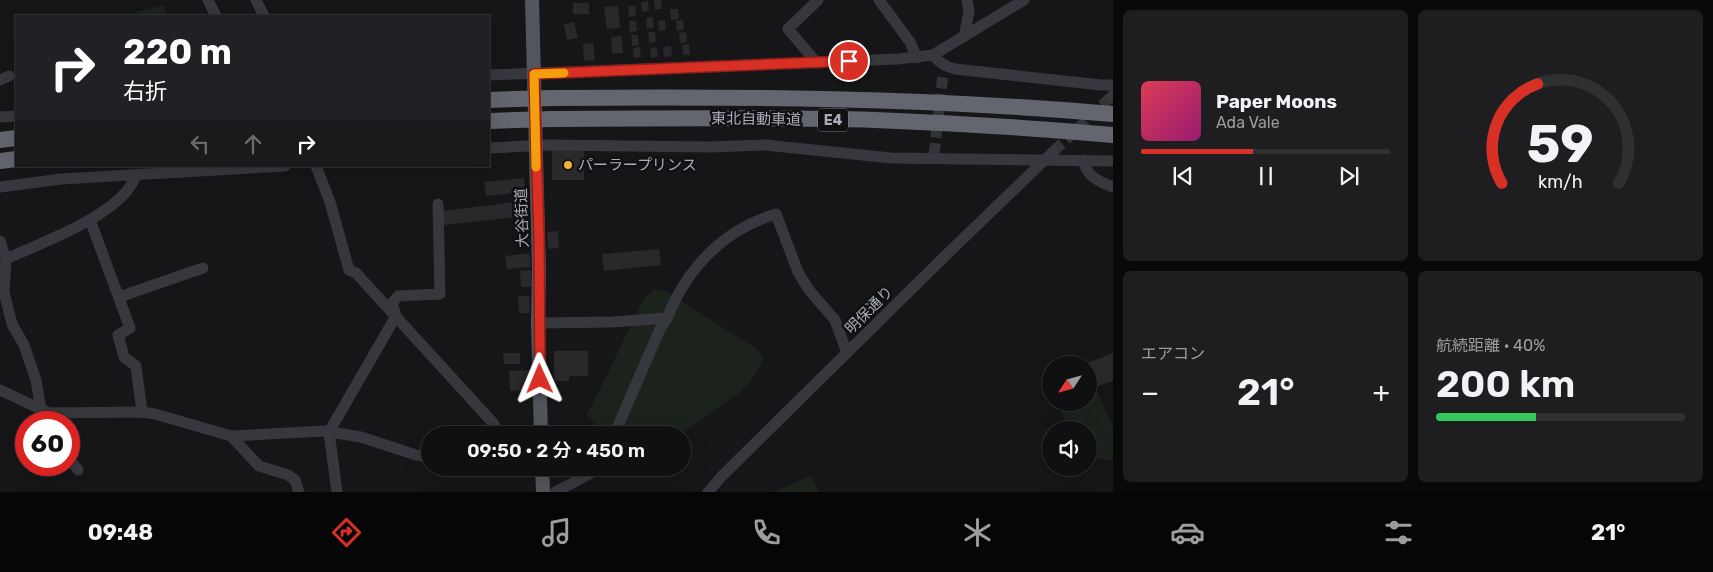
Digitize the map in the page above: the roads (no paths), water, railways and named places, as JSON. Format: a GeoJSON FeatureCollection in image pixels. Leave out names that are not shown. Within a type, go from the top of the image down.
{"type":"FeatureCollection","features":[{"type":"Feature","properties":{"kind":"highway","name":"東北自動車道"},"geometry":{"type":"LineString","coordinates":[[490,100],[711,97],[873,100],[1054,109],[1113,114]]}},
{"type":"Feature","properties":{"kind":"highway","name":"東北自動車道"},"geometry":{"type":"LineString","coordinates":[[490,121],[714,118],[875,120],[1113,134]]}},
{"type":"Feature","properties":{"kind":"highway"},"geometry":{"type":"LineString","coordinates":[[0,140],[15,138]]}},
{"type":"Feature","properties":{"kind":"highway"},"geometry":{"type":"LineString","coordinates":[[0,161],[15,159]]}},
{"type":"Feature","properties":{"kind":"main road","name":"大谷街道"},"geometry":{"type":"LineString","coordinates":[[532,0],[541,426]]}},
{"type":"Feature","properties":{"kind":"main road"},"geometry":{"type":"LineString","coordinates":[[542,476],[543,492]]}},
{"type":"Feature","properties":{"kind":"street"},"geometry":{"type":"LineString","coordinates":[[208,0],[216,15]]}},
{"type":"Feature","properties":{"kind":"street"},"geometry":{"type":"LineString","coordinates":[[256,0],[264,15]]}},
{"type":"Feature","properties":{"kind":"street"},"geometry":{"type":"LineString","coordinates":[[817,63],[788,28],[818,0]]}},
{"type":"Feature","properties":{"kind":"street"},"geometry":{"type":"LineString","coordinates":[[879,0],[910,42],[917,58]]}},
{"type":"Feature","properties":{"kind":"street"},"geometry":{"type":"LineString","coordinates":[[964,37],[970,11],[967,0]]}},
{"type":"Feature","properties":{"kind":"street"},"geometry":{"type":"LineString","coordinates":[[490,75],[917,58],[933,55],[1024,0]]}},
{"type":"Feature","properties":{"kind":"street"},"geometry":{"type":"LineString","coordinates":[[933,55],[944,70],[955,69],[1101,85],[1113,92]]}},
{"type":"Feature","properties":{"kind":"street"},"geometry":{"type":"LineString","coordinates":[[0,117],[15,116]]}},
{"type":"Feature","properties":{"kind":"street"},"geometry":{"type":"LineString","coordinates":[[490,148],[765,145],[891,158],[934,156],[1113,161]]}},
{"type":"Feature","properties":{"kind":"street","name":"明保通り"},"geometry":{"type":"LineString","coordinates":[[708,492],[720,477],[1054,151]]}},
{"type":"Feature","properties":{"kind":"street"},"geometry":{"type":"LineString","coordinates":[[1083,160],[1085,169],[1094,179],[1113,187]]}},
{"type":"Feature","properties":{"kind":"street"},"geometry":{"type":"LineString","coordinates":[[0,187],[61,179],[269,167]]}},
{"type":"Feature","properties":{"kind":"street"},"geometry":{"type":"LineString","coordinates":[[316,167],[330,202],[349,270],[356,272],[494,426]]}},
{"type":"Feature","properties":{"kind":"street"},"geometry":{"type":"LineString","coordinates":[[6,258],[90,220],[111,206],[129,189],[137,175]]}},
{"type":"Feature","properties":{"kind":"street"},"geometry":{"type":"LineString","coordinates":[[337,492],[329,432],[396,316],[392,303],[398,296],[440,294],[438,204]]}},
{"type":"Feature","properties":{"kind":"street"},"geometry":{"type":"LineString","coordinates":[[618,426],[660,329],[691,272],[720,243],[756,220],[776,214],[798,272],[809,290],[835,320],[847,353]]}},
{"type":"Feature","properties":{"kind":"street"},"geometry":{"type":"LineString","coordinates":[[90,220],[130,328],[118,334],[124,357],[136,366],[142,412]]}},
{"type":"Feature","properties":{"kind":"street"},"geometry":{"type":"LineString","coordinates":[[0,242],[6,258],[4,292],[12,324],[24,345],[36,380],[41,410]]}},
{"type":"Feature","properties":{"kind":"street"},"geometry":{"type":"LineString","coordinates":[[118,297],[203,268]]}},
{"type":"Feature","properties":{"kind":"street"},"geometry":{"type":"LineString","coordinates":[[538,323],[612,322],[667,318]]}},
{"type":"Feature","properties":{"kind":"street"},"geometry":{"type":"LineString","coordinates":[[0,390],[49,414],[142,412],[231,436],[324,431],[361,437],[421,456]]}},
{"type":"Feature","properties":{"kind":"street"},"geometry":{"type":"LineString","coordinates":[[231,436],[259,466],[288,475],[295,480],[299,492]]}},
{"type":"Feature","properties":{"kind":"street"},"geometry":{"type":"LineString","coordinates":[[555,492],[586,476]]}},
{"type":"Feature","properties":{"kind":"tunnel"},"geometry":{"type":"LineString","coordinates":[[934,154],[943,74]]}},
{"type":"Feature","properties":{"kind":"tunnel"},"geometry":{"type":"LineString","coordinates":[[1054,151],[1112,96]]}},
{"type":"Feature","properties":{"kind":"place","name":"パーラープリンス"},"geometry":{"type":"Point","coordinates":[568,165]}}]}
